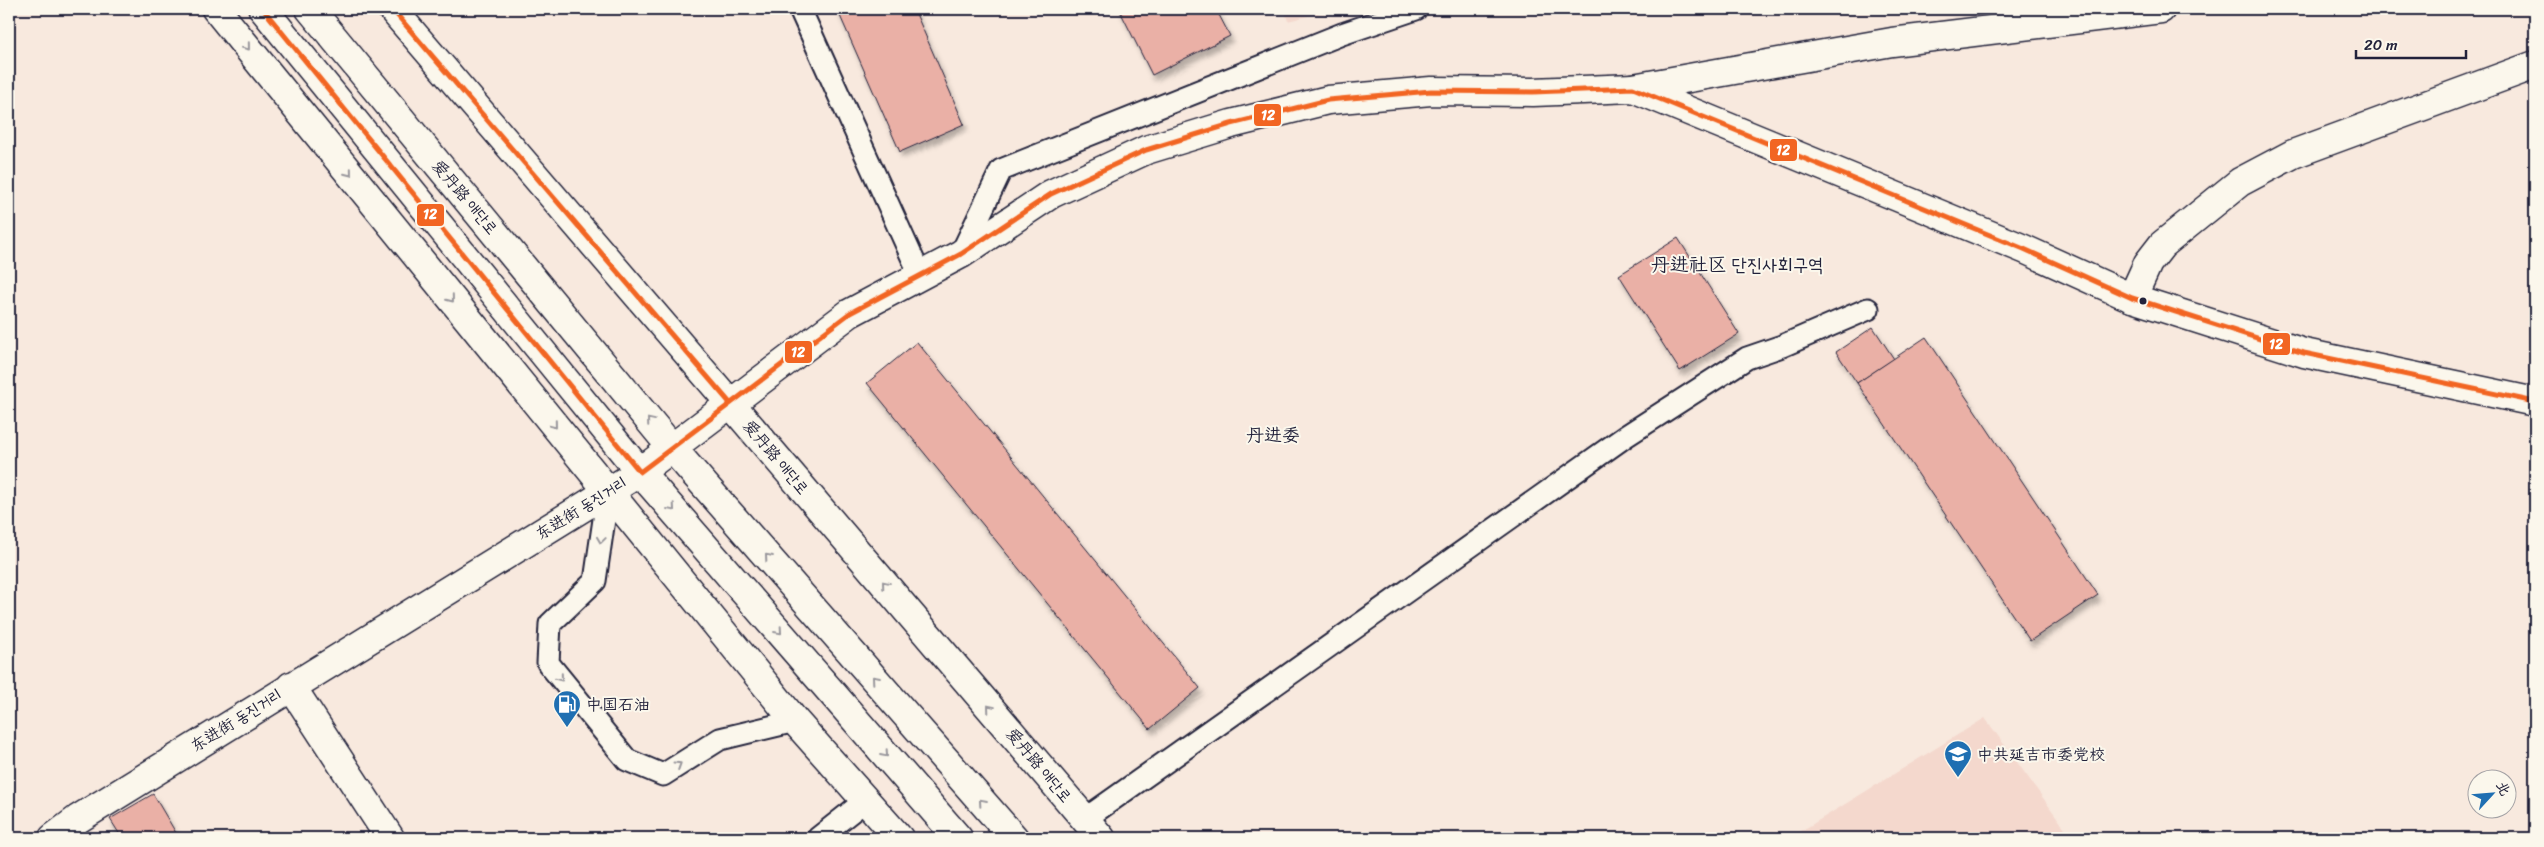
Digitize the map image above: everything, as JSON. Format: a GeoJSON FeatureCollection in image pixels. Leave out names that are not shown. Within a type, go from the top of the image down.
{"type":"FeatureCollection","features":[{"type":"Feature","properties":{"kind":"street"},"geometry":{"type":"LineString","coordinates":[[216,9],[795,721],[899,838]]}},
{"type":"Feature","properties":{"kind":"street"},"geometry":{"type":"LineString","coordinates":[[263,9],[640,472],[958,838]]}},
{"type":"Feature","properties":{"kind":"street","name":"爱丹路 애단로"},"geometry":{"type":"LineString","coordinates":[[310,9],[672,448],[1014,838]]}},
{"type":"Feature","properties":{"kind":"street","name":"爱丹路 애단로"},"geometry":{"type":"LineString","coordinates":[[392,9],[1093,829]]}},
{"type":"Feature","properties":{"kind":"street"},"geometry":{"type":"LineString","coordinates":[[1633,88],[1892,42],[2161,9]]}},
{"type":"Feature","properties":{"kind":"street"},"geometry":{"type":"LineString","coordinates":[[2132,298],[2148,263],[2162,244],[2240,182],[2293,154],[2535,65]]}},
{"type":"Feature","properties":{"kind":"street","name":"东进街 동진거리"},"geometry":{"type":"LineString","coordinates":[[53,838],[78,819],[291,686],[640,472],[850,313],[921,277],[961,254],[1051,194],[1146,150],[1241,121],[1328,100],[1422,92],[1533,92],[1633,88],[2024,250],[2132,298],[2304,353],[2535,402]]}},
{"type":"Feature","properties":{"kind":"street"},"geometry":{"type":"LineString","coordinates":[[291,686],[390,838]]}},
{"type":"Feature","properties":{"kind":"lane"},"geometry":{"type":"LineString","coordinates":[[800,9],[921,277]]}},
{"type":"Feature","properties":{"kind":"lane"},"geometry":{"type":"LineString","coordinates":[[961,254],[1000,170],[1342,34],[1416,9]]}},
{"type":"Feature","properties":{"kind":"lane"},"geometry":{"type":"LineString","coordinates":[[1093,829],[1626,436],[1747,358],[1782,346],[1868,309]]}},
{"type":"Feature","properties":{"kind":"lane"},"geometry":{"type":"LineString","coordinates":[[608,492],[595,581],[550,624],[548,663],[627,760],[663,775],[720,739],[795,721]]}},
{"type":"Feature","properties":{"kind":"lane"},"geometry":{"type":"LineString","coordinates":[[818,838],[866,800]]}},
{"type":"Feature","properties":{"kind":"shaded area"},"geometry":{"type":"Polygon","coordinates":[[[1284,9],[1335,9],[1288,21],[1284,9]]]}},
{"type":"Feature","properties":{"kind":"shaded area","name":"中共延吉市委党校"},"geometry":{"type":"Polygon","coordinates":[[[1985,718],[2072,838],[1790,838],[1985,718]]]}},
{"type":"Feature","properties":{"kind":"building"},"geometry":{"type":"Polygon","coordinates":[[[837,9],[914,9],[964,124],[900,152],[837,9]]]}},
{"type":"Feature","properties":{"kind":"building"},"geometry":{"type":"Polygon","coordinates":[[[1119,9],[1216,9],[1230,36],[1152,75],[1119,9]]]}},
{"type":"Feature","properties":{"kind":"building"},"geometry":{"type":"Polygon","coordinates":[[[1678,238],[1739,334],[1680,371],[1619,275],[1678,238]]]}},
{"type":"Feature","properties":{"kind":"building"},"geometry":{"type":"Polygon","coordinates":[[[1873,327],[1894,359],[1857,383],[1836,352],[1873,327]]]}},
{"type":"Feature","properties":{"kind":"building"},"geometry":{"type":"Polygon","coordinates":[[[1926,337],[2098,595],[2030,641],[1857,383],[1926,337]]]}},
{"type":"Feature","properties":{"kind":"building"},"geometry":{"type":"Polygon","coordinates":[[[917,342],[1200,688],[1150,729],[867,383],[917,342]]]}},
{"type":"Feature","properties":{"kind":"building"},"geometry":{"type":"Polygon","coordinates":[[[153,794],[179,838],[122,838],[110,819],[153,794]]]}},
{"type":"Feature","properties":{"kind":"transit line","name":"12"},"geometry":{"type":"LineString","coordinates":[[263,9],[640,472],[850,313],[961,254],[1051,194],[1146,150],[1231,124],[1328,100],[1431,91],[1533,92],[1633,88],[2024,249],[2132,298],[2304,353],[2535,402]]}},
{"type":"Feature","properties":{"kind":"transit line","name":"12"},"geometry":{"type":"LineString","coordinates":[[392,9],[730,403]]}},
{"type":"Feature","properties":{"kind":"place","name":"中国石油"},"geometry":{"type":"Point","coordinates":[567,728]}},
{"type":"Feature","properties":{"kind":"place","name":"中共延吉市委党校"},"geometry":{"type":"Point","coordinates":[1958,778]}},
{"type":"Feature","properties":{"kind":"district","name":"丹进社区 단진사회구역"},"geometry":{"type":"Point","coordinates":[1737,264]}},
{"type":"Feature","properties":{"kind":"district","name":"丹进委"},"geometry":{"type":"Point","coordinates":[1273,435]}}]}
